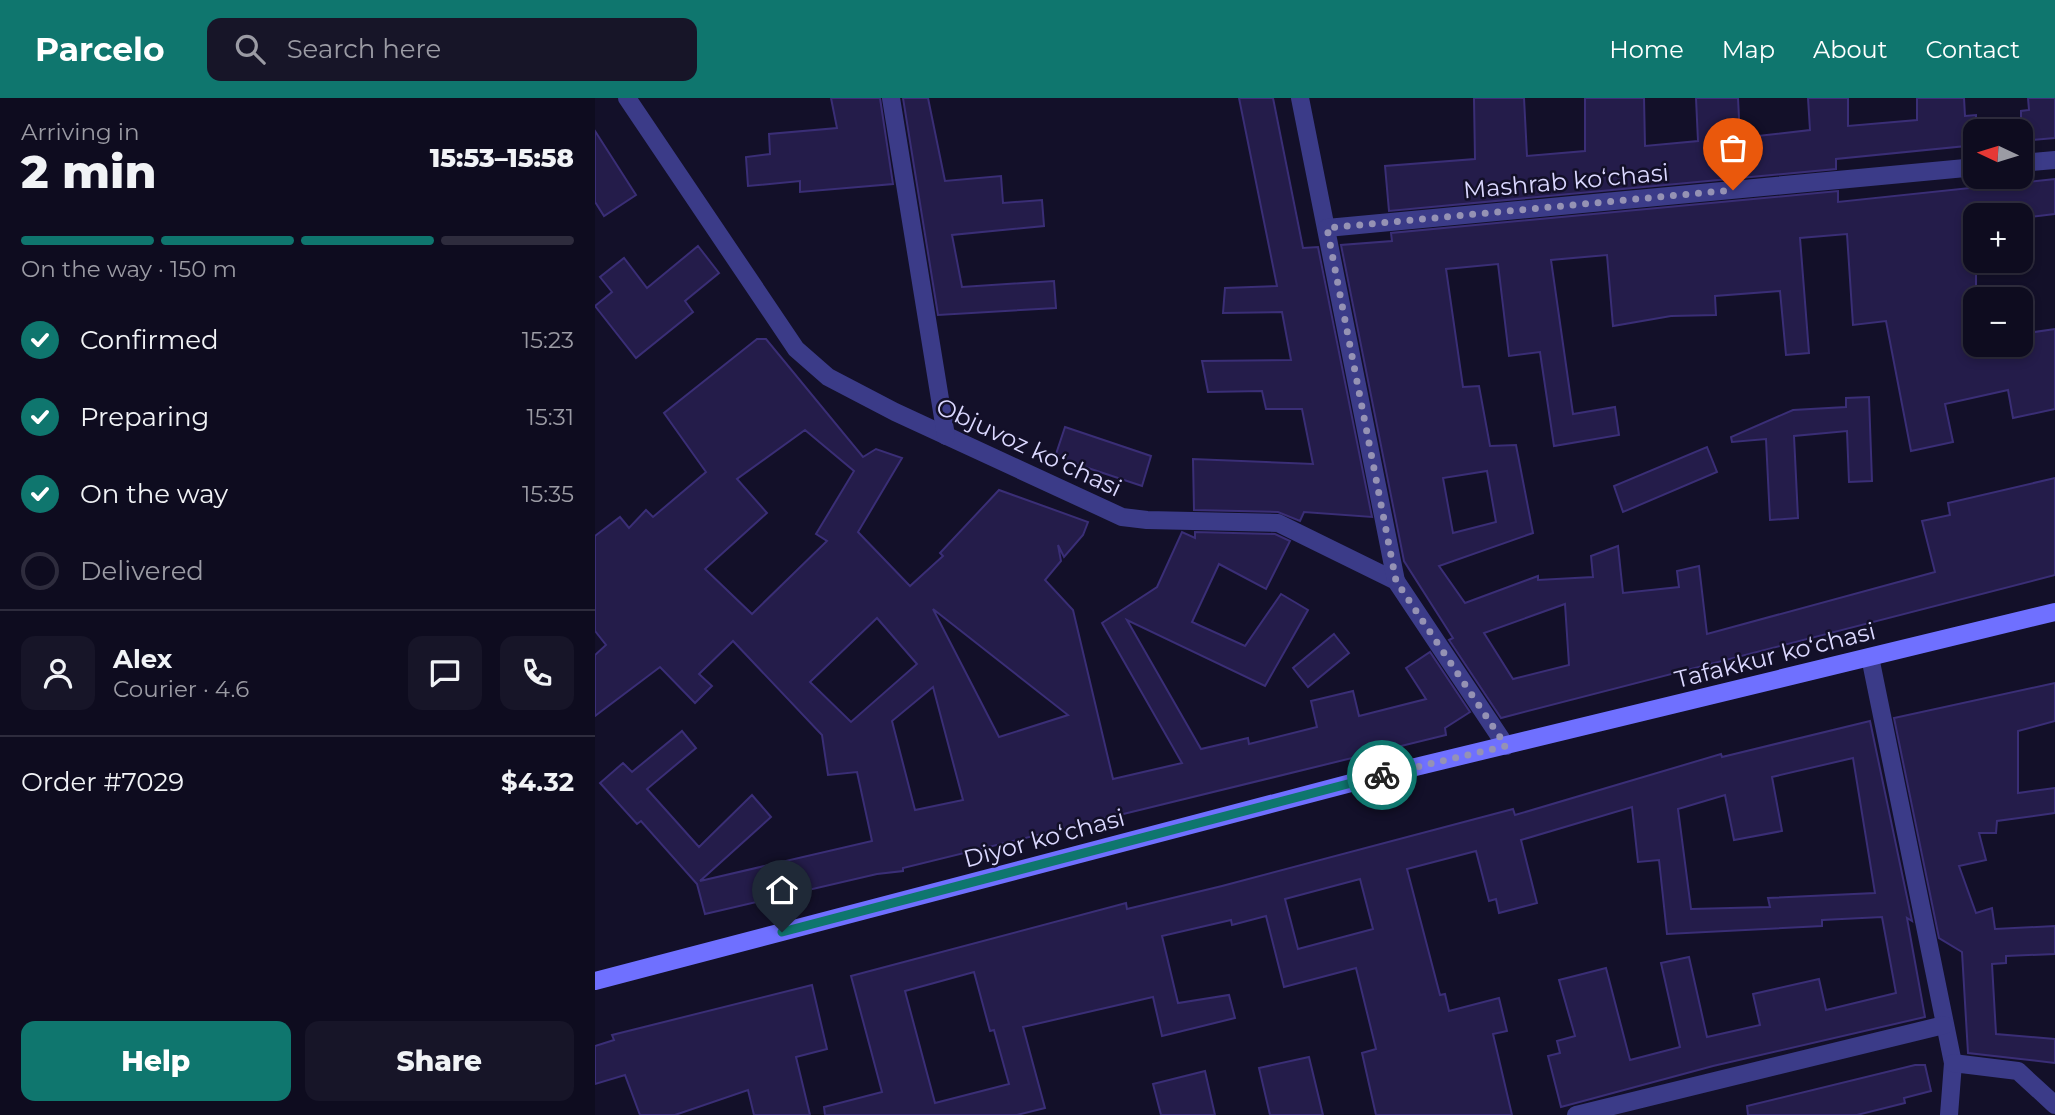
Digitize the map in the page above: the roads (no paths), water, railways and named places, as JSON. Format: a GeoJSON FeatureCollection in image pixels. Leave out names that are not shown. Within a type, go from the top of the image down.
{"type":"FeatureCollection","features":[{"type":"Feature","properties":{"kind":"main road","name":"Tafakkur koʻchasi"},"geometry":{"type":"LineString","coordinates":[[1506,746],[2055,612]]}},
{"type":"Feature","properties":{"kind":"main road","name":"Diyor koʻchasi"},"geometry":{"type":"LineString","coordinates":[[595,981],[1370,778],[1506,746]]}},
{"type":"Feature","properties":{"kind":"street","name":"Objuvoz koʻchasi"},"geometry":{"type":"LineString","coordinates":[[627,98],[796,349],[828,377],[946,436],[1122,517],[1278,523],[1396,581]]}},
{"type":"Feature","properties":{"kind":"street"},"geometry":{"type":"LineString","coordinates":[[891,98],[946,436]]}},
{"type":"Feature","properties":{"kind":"street"},"geometry":{"type":"LineString","coordinates":[[1300,98],[1396,581],[1506,746]]}},
{"type":"Feature","properties":{"kind":"street"},"geometry":{"type":"LineString","coordinates":[[2033,162],[2055,160]]}},
{"type":"Feature","properties":{"kind":"street","name":"Mashrab koʻchasi"},"geometry":{"type":"LineString","coordinates":[[1327,228],[1963,168]]}},
{"type":"Feature","properties":{"kind":"street"},"geometry":{"type":"LineString","coordinates":[[1870,657],[1953,1063],[1949,1115]]}},
{"type":"Feature","properties":{"kind":"street"},"geometry":{"type":"LineString","coordinates":[[1576,1115],[1944,1025]]}},
{"type":"Feature","properties":{"kind":"street"},"geometry":{"type":"LineString","coordinates":[[1953,1063],[2018,1072],[2055,1105]]}}]}
